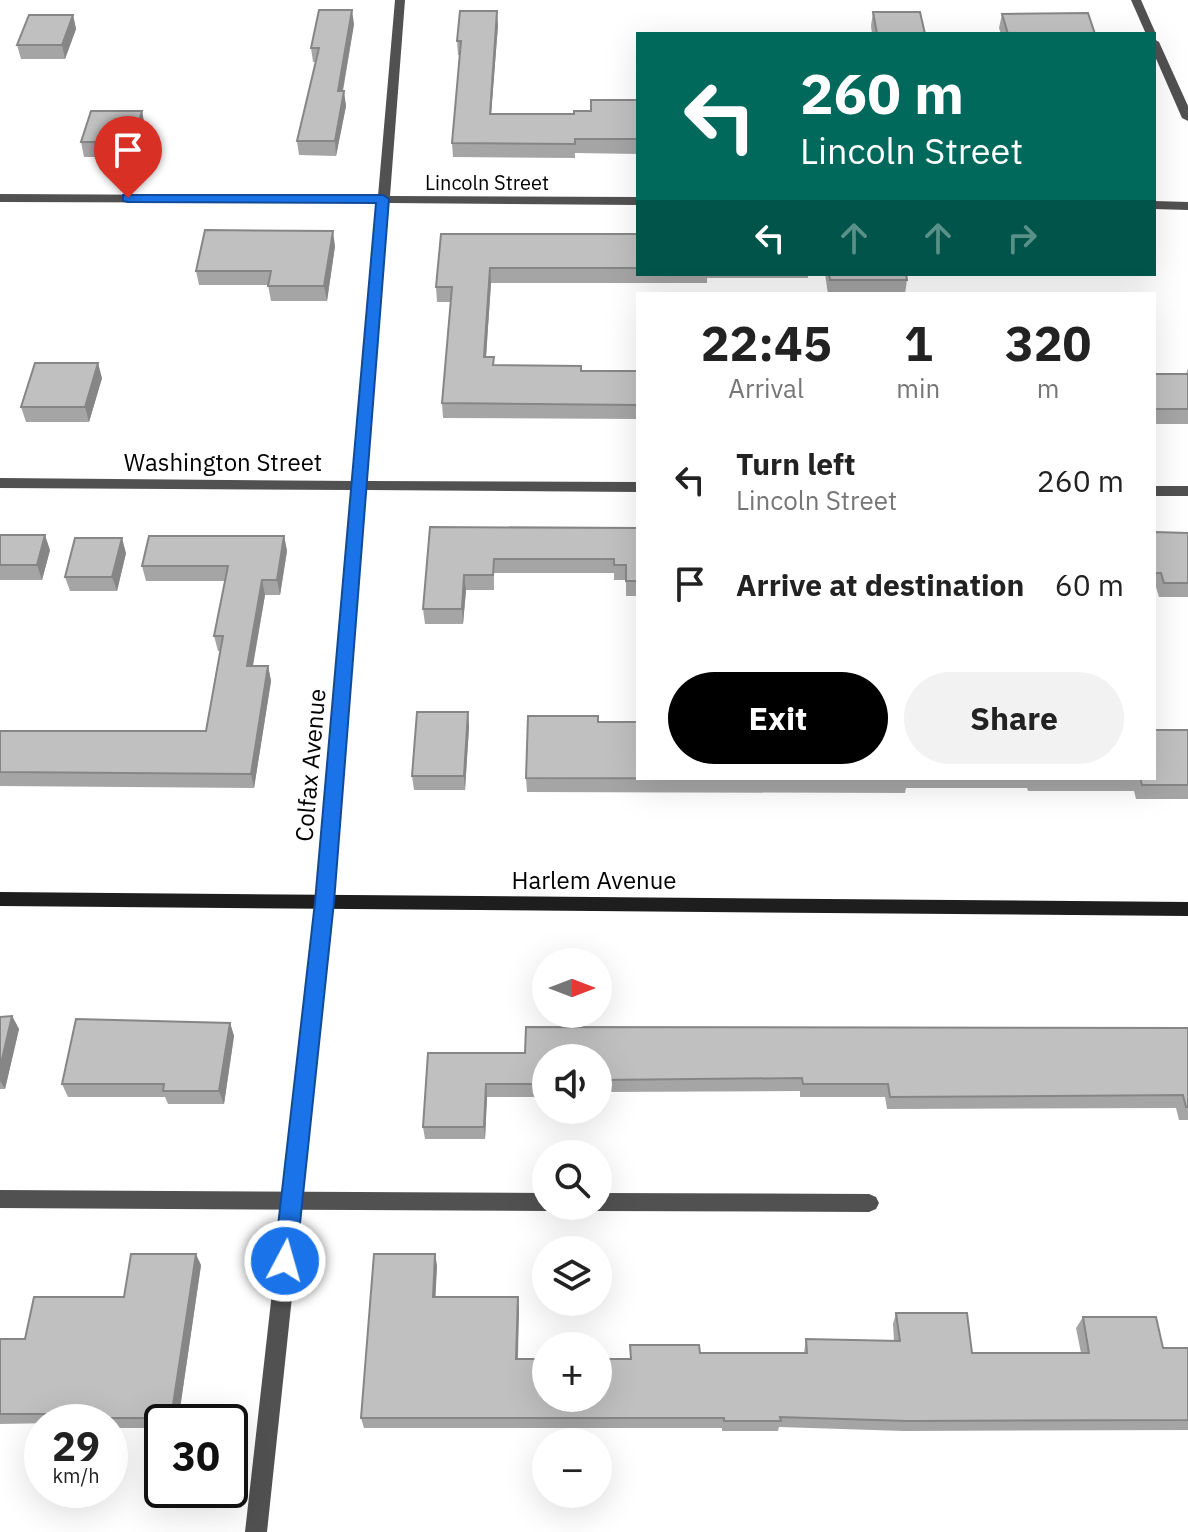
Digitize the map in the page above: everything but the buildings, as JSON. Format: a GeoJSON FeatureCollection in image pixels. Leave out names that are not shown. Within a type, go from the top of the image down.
{"type":"FeatureCollection","features":[{"type":"Feature","properties":{"kind":"main road","name":"Harlem Avenue"},"geometry":{"type":"LineString","coordinates":[[0,899],[1188,909]]}},
{"type":"Feature","properties":{"kind":"street","name":"Colfax Avenue"},"geometry":{"type":"LineString","coordinates":[[256,1532],[325,902],[400,0]]}},
{"type":"Feature","properties":{"kind":"street"},"geometry":{"type":"LineString","coordinates":[[1136,0],[1150,32]]}},
{"type":"Feature","properties":{"kind":"street"},"geometry":{"type":"LineString","coordinates":[[1156,46],[1183,95],[1188,118]]}},
{"type":"Feature","properties":{"kind":"street","name":"Lincoln Street"},"geometry":{"type":"LineString","coordinates":[[0,198],[636,201]]}},
{"type":"Feature","properties":{"kind":"street"},"geometry":{"type":"LineString","coordinates":[[1156,205],[1188,206]]}},
{"type":"Feature","properties":{"kind":"street","name":"Washington Street"},"geometry":{"type":"LineString","coordinates":[[0,483],[636,487]]}},
{"type":"Feature","properties":{"kind":"street"},"geometry":{"type":"LineString","coordinates":[[1156,491],[1188,491]]}},
{"type":"Feature","properties":{"kind":"street"},"geometry":{"type":"LineString","coordinates":[[0,1199],[532,1202]]}},
{"type":"Feature","properties":{"kind":"street"},"geometry":{"type":"LineString","coordinates":[[612,1202],[869,1203]]}},
{"type":"Feature","properties":{"kind":"route"},"geometry":{"type":"LineString","coordinates":[[128,198],[383,199],[325,902],[285,1261]]}}]}
